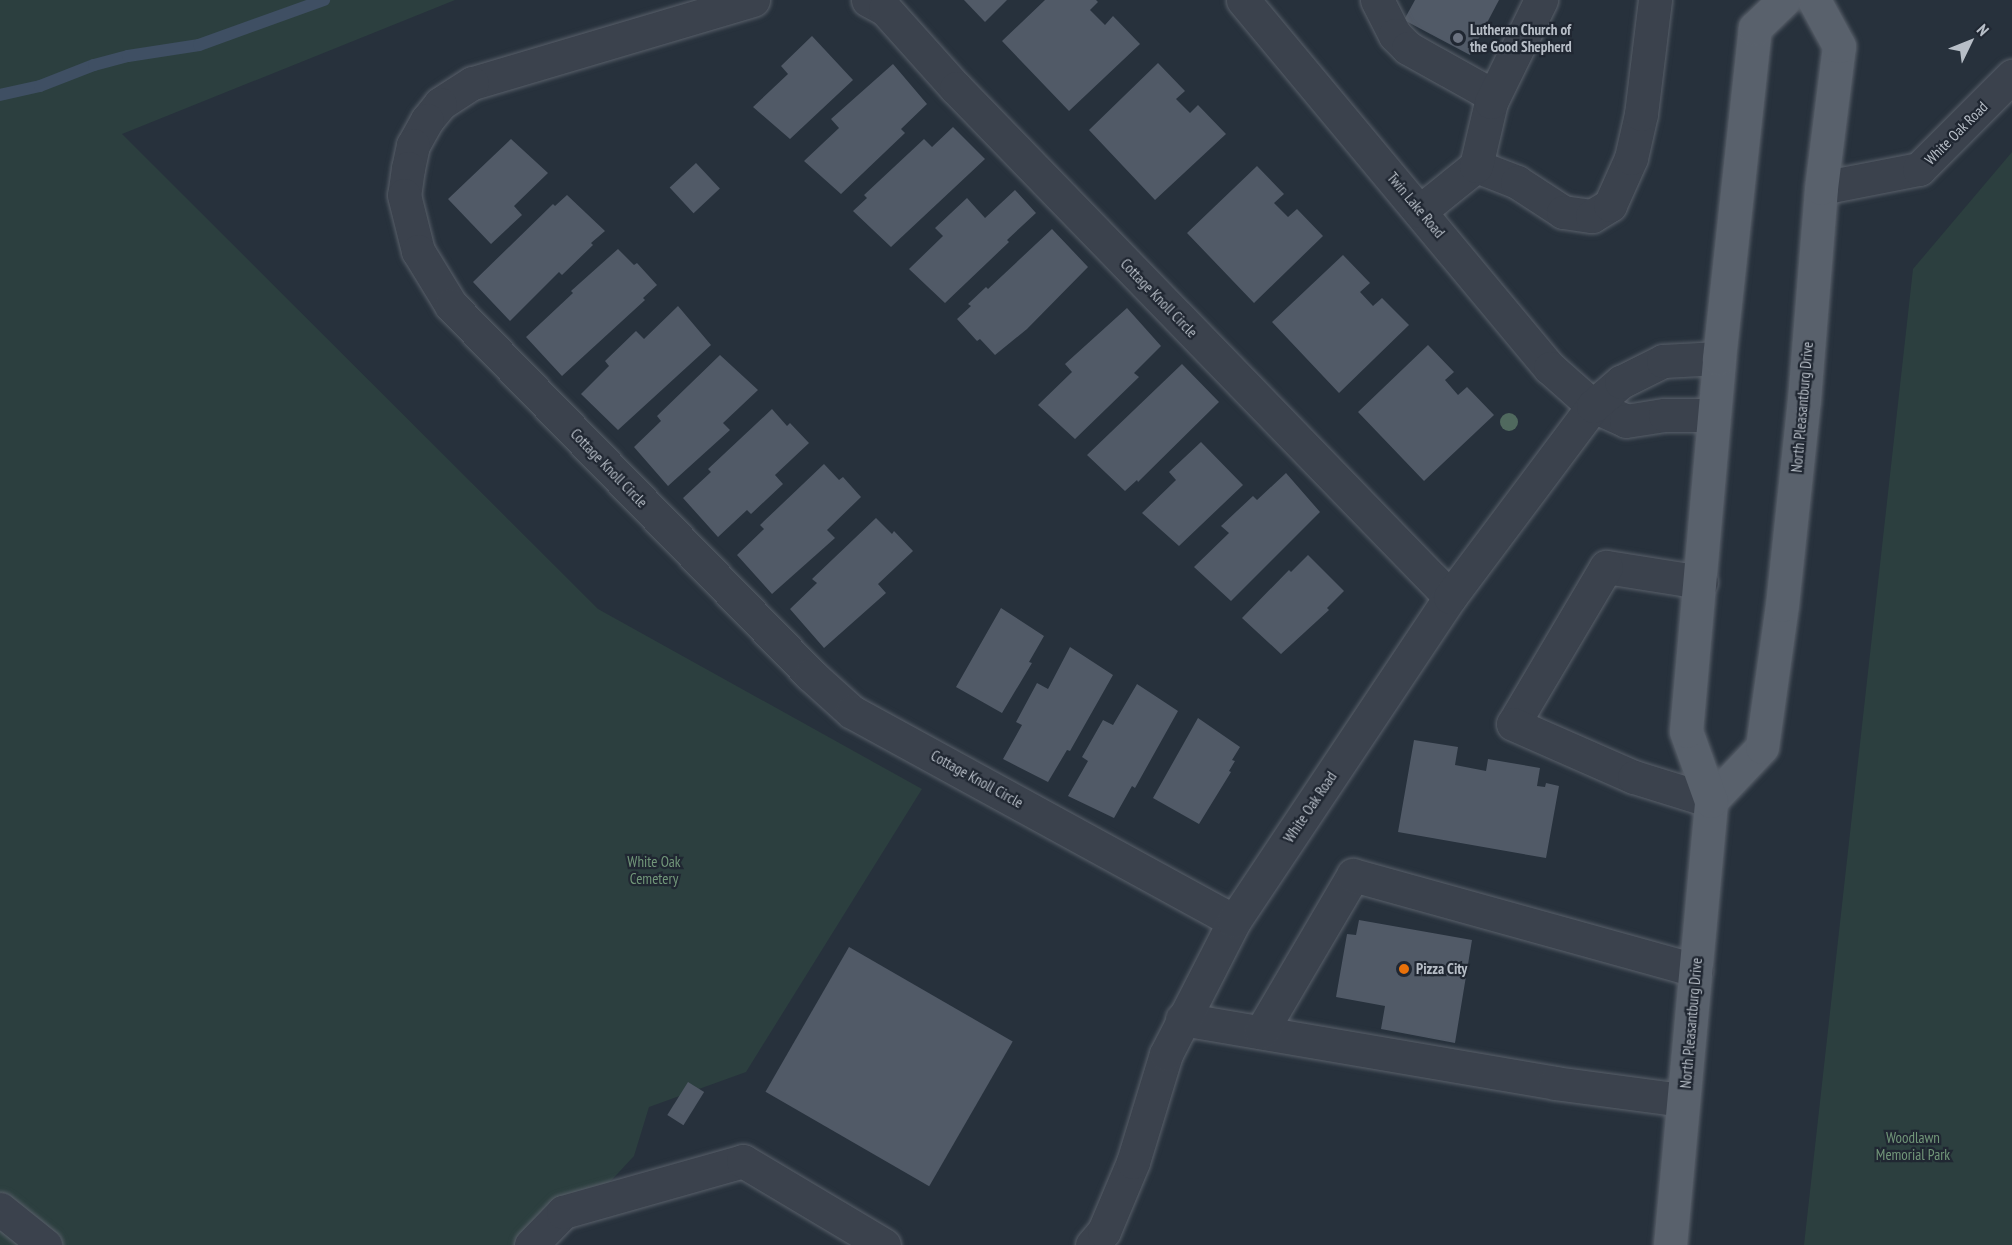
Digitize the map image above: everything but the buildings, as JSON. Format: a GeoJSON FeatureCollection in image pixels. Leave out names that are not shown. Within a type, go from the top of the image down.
{"type":"FeatureCollection","features":[{"type":"Feature","properties":{"kind":"main road","name":"North Pleasantburg Drive"},"geometry":{"type":"LineString","coordinates":[[1670,1245],[1711,801],[1686,731],[1701,582],[1719,358],[1755,28],[1784,0]]}},
{"type":"Feature","properties":{"kind":"main road","name":"North Pleasantburg Drive"},"geometry":{"type":"LineString","coordinates":[[1711,801],[1762,747],[1782,605],[1802,423],[1821,188],[1839,46],[1814,0]]}},
{"type":"Feature","properties":{"kind":"street","name":"Cottage Knoll Circle"},"geometry":{"type":"LineString","coordinates":[[753,0],[472,82],[440,104],[427,120],[413,145],[408,168],[404,195],[418,251],[452,305],[811,675],[852,711],[1234,921]]}},
{"type":"Feature","properties":{"kind":"street","name":"Cottage Knoll Circle"},"geometry":{"type":"LineString","coordinates":[[868,0],[885,9],[956,88],[1450,597]]}},
{"type":"Feature","properties":{"kind":"street"},"geometry":{"type":"LineString","coordinates":[[1377,0],[1395,35],[1407,48],[1494,96]]}},
{"type":"Feature","properties":{"kind":"street"},"geometry":{"type":"LineString","coordinates":[[1420,211],[1476,166],[1494,96],[1541,0]]}},
{"type":"Feature","properties":{"kind":"street"},"geometry":{"type":"LineString","coordinates":[[1476,166],[1517,183],[1563,212],[1592,216],[1610,205],[1631,158],[1641,114],[1654,0]]}},
{"type":"Feature","properties":{"kind":"street","name":"Twin Lake Road"},"geometry":{"type":"LineString","coordinates":[[1259,5],[1420,211],[1548,365],[1593,405]]}},
{"type":"Feature","properties":{"kind":"street","name":"White Oak Road"},"geometry":{"type":"LineString","coordinates":[[1821,188],[1919,169],[2012,76]]}},
{"type":"Feature","properties":{"kind":"street","name":"White Oak Road"},"geometry":{"type":"LineString","coordinates":[[1102,1240],[1133,1162],[1166,1054],[1182,1018],[1234,921],[1450,597],[1593,405],[1621,382],[1663,361],[1719,358]]}},
{"type":"Feature","properties":{"kind":"street"},"geometry":{"type":"LineString","coordinates":[[1593,405],[1626,421],[1665,415],[1714,415]]}},
{"type":"Feature","properties":{"kind":"street"},"geometry":{"type":"LineString","coordinates":[[1701,582],[1606,567],[1513,724],[1634,777],[1711,801]]}},
{"type":"Feature","properties":{"kind":"street"},"geometry":{"type":"LineString","coordinates":[[1261,1032],[1353,875],[1696,970]]}},
{"type":"Feature","properties":{"kind":"street"},"geometry":{"type":"LineString","coordinates":[[1182,1018],[1594,1089],[1683,1100]]}},
{"type":"Feature","properties":{"kind":"street"},"geometry":{"type":"LineString","coordinates":[[531,1245],[563,1212],[743,1161],[884,1245]]}},
{"type":"Feature","properties":{"kind":"street"},"geometry":{"type":"LineString","coordinates":[[0,1209],[45,1245]]}},
{"type":"Feature","properties":{"kind":"green space","name":"White Oak Cemetery"},"geometry":{"type":"Polygon","coordinates":[[[0,0],[455,0],[122,134],[598,609],[922,789],[746,1072],[649,1107],[634,1156],[551,1245],[0,1245],[0,0]]]}},
{"type":"Feature","properties":{"kind":"green space","name":"Woodlawn Memorial Park"},"geometry":{"type":"Polygon","coordinates":[[[2012,152],[2012,1245],[1804,1245],[1913,269],[2012,152]]]}},
{"type":"Feature","properties":{"kind":"waterway"},"geometry":{"type":"LineString","coordinates":[[0,95],[40,86],[94,65],[128,56],[199,45],[324,0]]}},
{"type":"Feature","properties":{"kind":"place","name":"Lutheran Church of the Good Shepherd"},"geometry":{"type":"Point","coordinates":[1458,38]}},
{"type":"Feature","properties":{"kind":"place","name":"Pizza City"},"geometry":{"type":"Point","coordinates":[1404,969]}}]}
